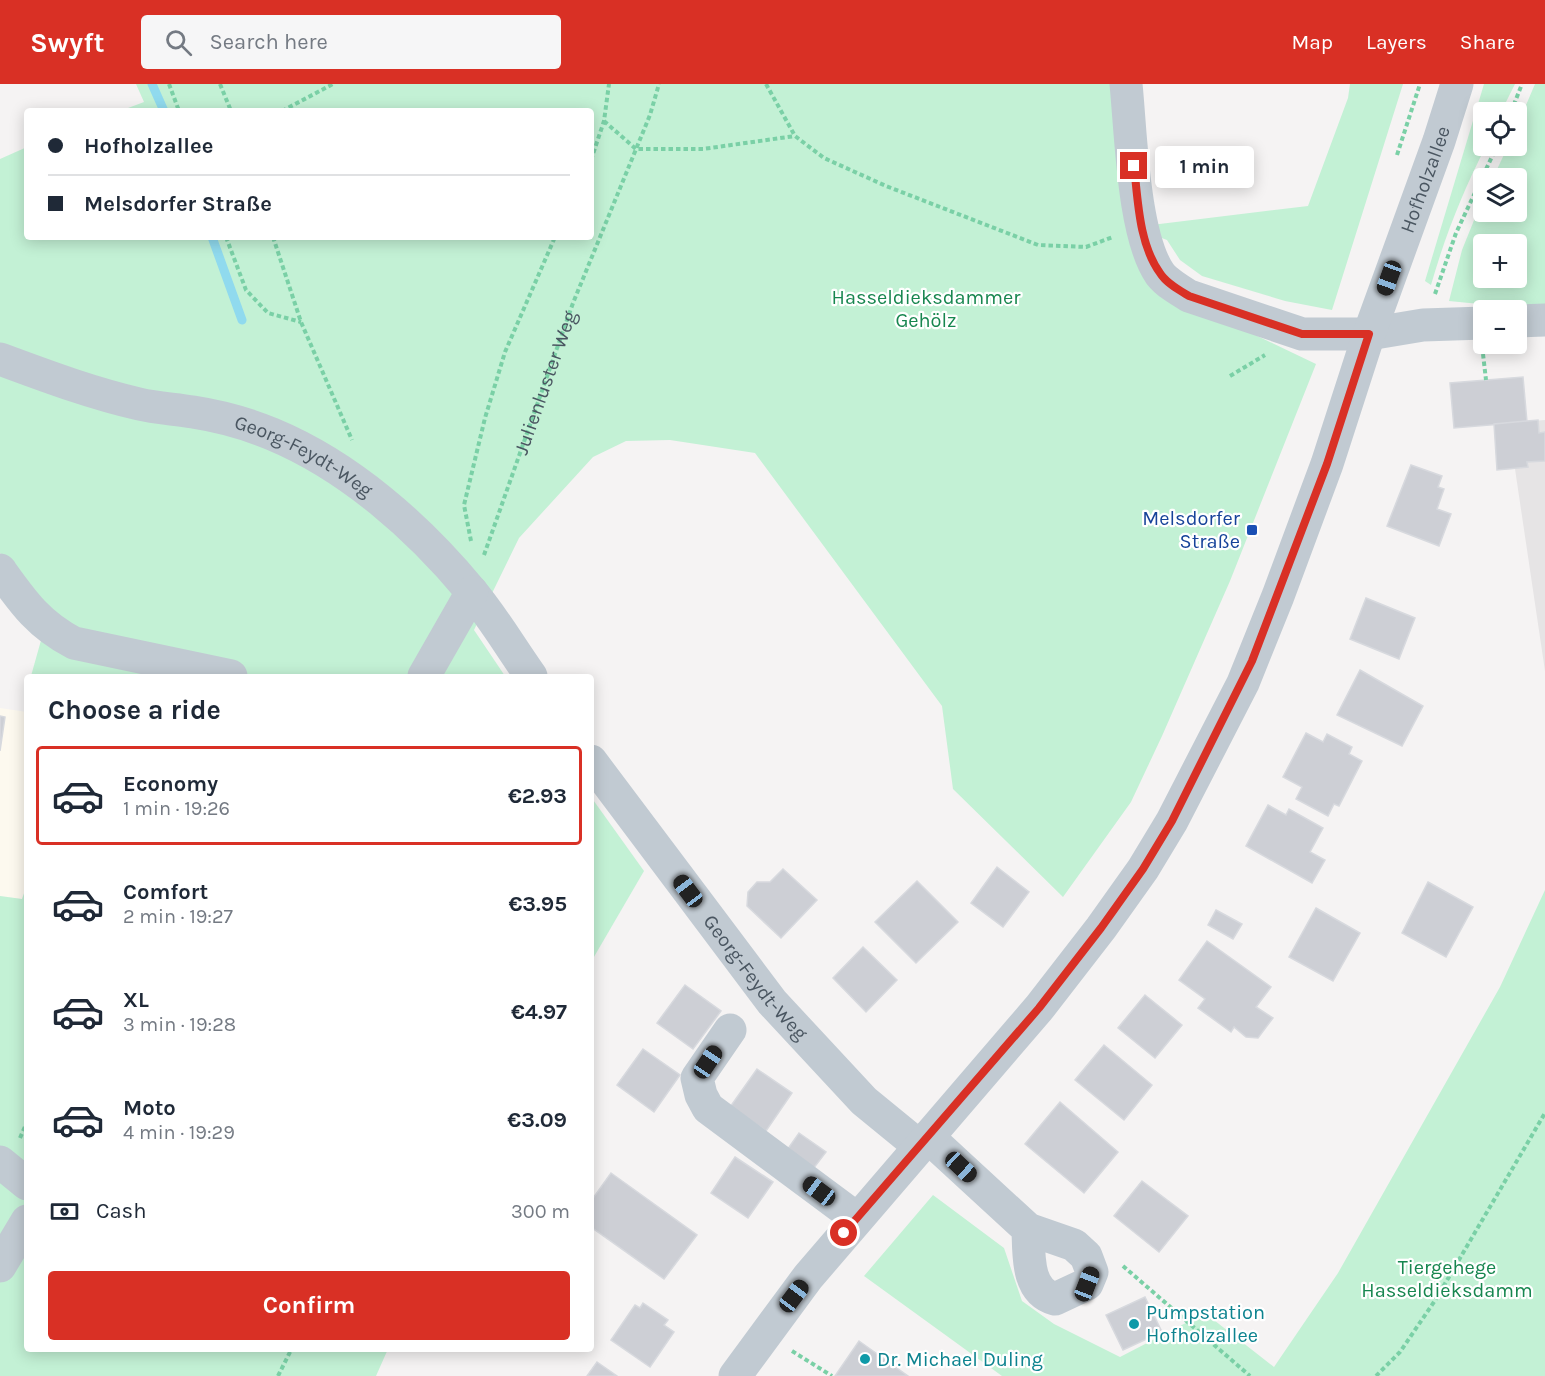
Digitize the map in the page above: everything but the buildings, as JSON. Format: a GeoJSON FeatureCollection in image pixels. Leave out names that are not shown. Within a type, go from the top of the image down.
{"type":"FeatureCollection","features":[{"type":"Feature","properties":{"kind":"street"},"geometry":{"type":"LineString","coordinates":[[1126,84],[1141,228],[1160,274],[1189,296],[1302,334],[1369,334],[1423,325],[1473,323]]}},
{"type":"Feature","properties":{"kind":"street","name":"Hofholzallee"},"geometry":{"type":"LineString","coordinates":[[735,1376],[856,1218],[1019,1032],[1074,964],[1143,869],[1172,821],[1252,661],[1327,464],[1369,334],[1439,141],[1457,84]]}},
{"type":"Feature","properties":{"kind":"street"},"geometry":{"type":"LineString","coordinates":[[1527,321],[1545,320]]}},
{"type":"Feature","properties":{"kind":"street","name":"Georg-Feydt-Weg"},"geometry":{"type":"LineString","coordinates":[[0,359],[100,394],[141,405],[196,412],[272,434],[321,459],[361,487],[433,548],[472,592],[530,674]]}},
{"type":"Feature","properties":{"kind":"street"},"geometry":{"type":"LineString","coordinates":[[0,570],[31,612],[52,631],[74,643],[221,674]]}},
{"type":"Feature","properties":{"kind":"street"},"geometry":{"type":"LineString","coordinates":[[425,674],[472,592]]}},
{"type":"Feature","properties":{"kind":"street","name":"Georg-Feydt-Weg"},"geometry":{"type":"LineString","coordinates":[[594,765],[772,1002],[864,1101],[923,1141],[1028,1229]]}},
{"type":"Feature","properties":{"kind":"street"},"geometry":{"type":"LineString","coordinates":[[730,1030],[697,1078],[701,1095],[708,1108],[856,1218]]}},
{"type":"Feature","properties":{"kind":"street"},"geometry":{"type":"LineString","coordinates":[[0,1162],[24,1182]]}},
{"type":"Feature","properties":{"kind":"street"},"geometry":{"type":"LineString","coordinates":[[0,1266],[24,1226]]}},
{"type":"Feature","properties":{"kind":"street"},"geometry":{"type":"LineString","coordinates":[[1028,1229],[1074,1245],[1086,1256],[1092,1272],[1087,1284],[1055,1299],[1045,1296],[1035,1284],[1030,1265],[1028,1229]]}},
{"type":"Feature","properties":{"kind":"path"},"geometry":{"type":"LineString","coordinates":[[169,84],[178,108]]}},
{"type":"Feature","properties":{"kind":"path"},"geometry":{"type":"LineString","coordinates":[[220,84],[230,108]]}},
{"type":"Feature","properties":{"kind":"path"},"geometry":{"type":"LineString","coordinates":[[288,108],[333,84]]}},
{"type":"Feature","properties":{"kind":"path"},"geometry":{"type":"LineString","coordinates":[[594,151],[604,120],[609,84]]}},
{"type":"Feature","properties":{"kind":"path","name":"Julienluster Weg"},"geometry":{"type":"LineString","coordinates":[[472,592],[573,303],[636,149],[659,84]]}},
{"type":"Feature","properties":{"kind":"path"},"geometry":{"type":"LineString","coordinates":[[766,84],[795,136],[824,158],[886,186],[1038,245],[1086,247],[1141,228]]}},
{"type":"Feature","properties":{"kind":"path"},"geometry":{"type":"LineString","coordinates":[[1515,102],[1522,84]]}},
{"type":"Feature","properties":{"kind":"path"},"geometry":{"type":"LineString","coordinates":[[604,120],[636,149],[703,149],[795,136]]}},
{"type":"Feature","properties":{"kind":"path"},"geometry":{"type":"LineString","coordinates":[[1423,325],[1456,233],[1492,156]]}},
{"type":"Feature","properties":{"kind":"path"},"geometry":{"type":"LineString","coordinates":[[227,240],[246,290],[268,313],[301,322]]}},
{"type":"Feature","properties":{"kind":"path"},"geometry":{"type":"LineString","coordinates":[[274,240],[301,322],[353,442],[361,487]]}},
{"type":"Feature","properties":{"kind":"path"},"geometry":{"type":"LineString","coordinates":[[471,545],[464,505],[486,418],[505,352],[554,240]]}},
{"type":"Feature","properties":{"kind":"path"},"geometry":{"type":"LineString","coordinates":[[1376,1376],[1400,1352],[1436,1299],[1545,1113]]}},
{"type":"Feature","properties":{"kind":"path"},"geometry":{"type":"LineString","coordinates":[[1086,1256],[1108,1257],[1132,1272],[1187,1324],[1250,1376]]}},
{"type":"Feature","properties":{"kind":"path"},"geometry":{"type":"LineString","coordinates":[[765,1334],[832,1376]]}},
{"type":"Feature","properties":{"kind":"path"},"geometry":{"type":"LineString","coordinates":[[278,1376],[290,1352]]}},
{"type":"Feature","properties":{"kind":"shaded area"},"geometry":{"type":"Polygon","coordinates":[[[1545,420],[1545,671],[1515,469],[1497,470],[1494,424],[1545,420]]]}},
{"type":"Feature","properties":{"kind":"shaded area"},"geometry":{"type":"Polygon","coordinates":[[[0,708],[24,712],[24,893],[22,899],[0,896],[0,708]]]}},
{"type":"Feature","properties":{"kind":"green space","name":"Hasseldieksdammer Gehölz"},"geometry":{"type":"Polygon","coordinates":[[[136,84],[1113,84],[1135,227],[1308,206],[1348,98],[1350,84],[1403,84],[1332,310],[1285,301],[1202,276],[1180,260],[1167,240],[1135,228],[1184,301],[1316,364],[1230,581],[1131,802],[1063,897],[953,789],[942,706],[755,453],[670,440],[626,441],[593,457],[519,538],[474,630],[504,674],[32,674],[47,619],[0,553],[0,159],[24,148],[24,240],[594,240],[594,108],[128,108],[144,102],[136,84]]]}},
{"type":"Feature","properties":{"kind":"green space"},"geometry":{"type":"Polygon","coordinates":[[[1484,84],[1515,84],[1506,102],[1479,102],[1484,84]]]}},
{"type":"Feature","properties":{"kind":"green space"},"geometry":{"type":"Polygon","coordinates":[[[1535,84],[1545,84],[1545,305],[1527,306],[1527,300],[1473,300],[1473,303],[1449,301],[1462,250],[1473,222],[1527,222],[1527,168],[1498,168],[1503,156],[1527,156],[1527,103],[1535,84]]]}},
{"type":"Feature","properties":{"kind":"green space"},"geometry":{"type":"Polygon","coordinates":[[[1473,121],[1473,156],[1481,156],[1476,168],[1473,168],[1473,174],[1455,214],[1431,285],[1425,281],[1473,121]]]}},
{"type":"Feature","properties":{"kind":"green space"},"geometry":{"type":"Polygon","coordinates":[[[594,801],[644,871],[594,957],[594,801]]]}},
{"type":"Feature","properties":{"kind":"green space","name":"Tiergehege Hasseldieksdamm"},"geometry":{"type":"Polygon","coordinates":[[[1545,890],[1545,1376],[1002,1376],[864,1276],[933,1195],[1004,1248],[1022,1301],[1054,1324],[1120,1357],[1205,1313],[1274,1367],[1338,1273],[1500,987],[1545,890]]]}},
{"type":"Feature","properties":{"kind":"green space"},"geometry":{"type":"Polygon","coordinates":[[[24,893],[24,1352],[387,1352],[376,1376],[0,1376],[0,896],[22,899],[24,893]]]}},
{"type":"Feature","properties":{"kind":"waterway"},"geometry":{"type":"LineString","coordinates":[[152,84],[163,108]]}},
{"type":"Feature","properties":{"kind":"waterway"},"geometry":{"type":"LineString","coordinates":[[213,240],[242,320]]}},
{"type":"Feature","properties":{"kind":"place","name":"Melsdorfer Straße"},"geometry":{"type":"Point","coordinates":[1252,530]}},
{"type":"Feature","properties":{"kind":"place","name":"Pumpstation Hofholzallee"},"geometry":{"type":"Point","coordinates":[1134,1324]}},
{"type":"Feature","properties":{"kind":"place","name":"Dr. Michael Duling"},"geometry":{"type":"Point","coordinates":[865,1359]}},
{"type":"Feature","properties":{"kind":"route"},"geometry":{"type":"LineString","coordinates":[[844,1233],[1039,1008],[1143,869],[1172,821],[1252,661],[1327,464],[1369,334],[1329,336],[1302,334],[1189,296],[1175,288],[1160,274],[1141,228],[1134,166]]}}]}
